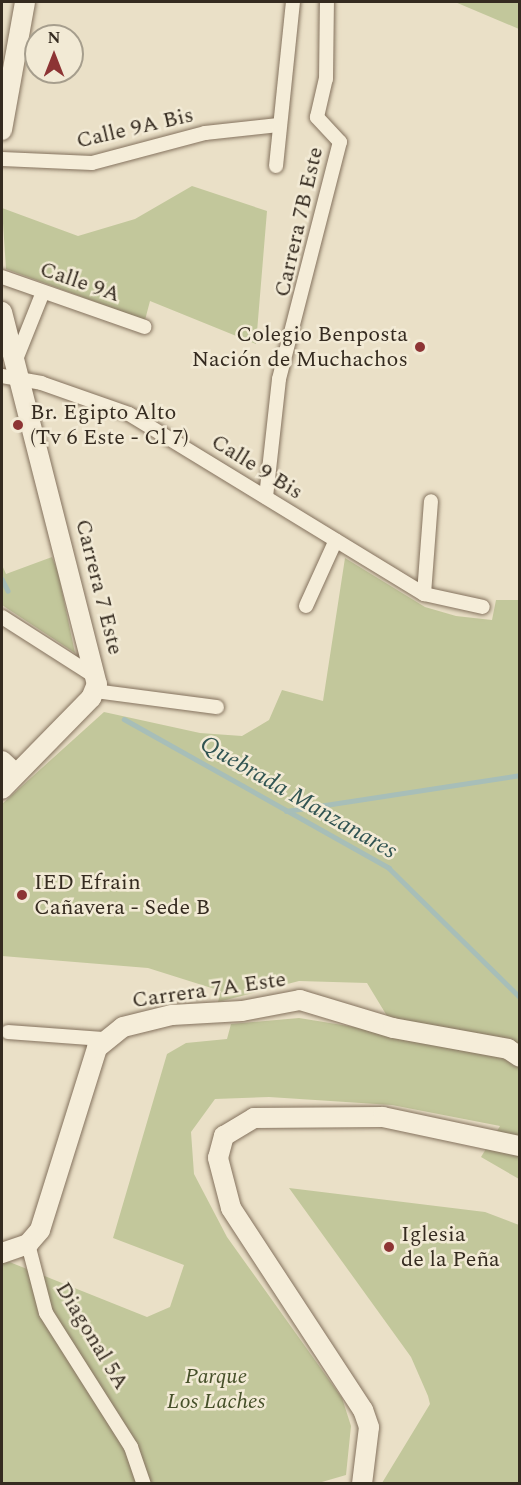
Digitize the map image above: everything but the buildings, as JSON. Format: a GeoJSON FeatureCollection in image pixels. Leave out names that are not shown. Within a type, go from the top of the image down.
{"type":"FeatureCollection","features":[{"type":"Feature","properties":{"kind":"street"},"geometry":{"type":"LineString","coordinates":[[2,130],[25,2]]}},
{"type":"Feature","properties":{"kind":"street"},"geometry":{"type":"LineString","coordinates":[[276,166],[293,2]]}},
{"type":"Feature","properties":{"kind":"street","name":"Carrera 7B Este"},"geometry":{"type":"LineString","coordinates":[[266,497],[279,379],[339,146],[338,134],[317,117],[326,79],[327,2]]}},
{"type":"Feature","properties":{"kind":"street","name":"Calle 9A Bis"},"geometry":{"type":"LineString","coordinates":[[2,159],[92,163],[205,133],[279,125]]}},
{"type":"Feature","properties":{"kind":"street","name":"Calle 9A"},"geometry":{"type":"LineString","coordinates":[[2,277],[145,327]]}},
{"type":"Feature","properties":{"kind":"street"},"geometry":{"type":"LineString","coordinates":[[11,373],[43,292]]}},
{"type":"Feature","properties":{"kind":"street","name":"Carrera 7 Este"},"geometry":{"type":"LineString","coordinates":[[2,312],[11,373],[96,684]]}},
{"type":"Feature","properties":{"kind":"street","name":"Calle 9 Bis"},"geometry":{"type":"LineString","coordinates":[[11,373],[129,414],[424,594],[483,607]]}},
{"type":"Feature","properties":{"kind":"street"},"geometry":{"type":"LineString","coordinates":[[424,594],[431,501]]}},
{"type":"Feature","properties":{"kind":"street"},"geometry":{"type":"LineString","coordinates":[[306,606],[336,540]]}},
{"type":"Feature","properties":{"kind":"street"},"geometry":{"type":"LineString","coordinates":[[2,615],[96,684],[217,707]]}},
{"type":"Feature","properties":{"kind":"street"},"geometry":{"type":"LineString","coordinates":[[2,789],[9,767],[96,684]]}},
{"type":"Feature","properties":{"kind":"street","name":"Carrera 7A Este"},"geometry":{"type":"LineString","coordinates":[[8,1032],[103,1039],[155,1018],[300,1000],[402,1030],[508,1049],[519,1058]]}},
{"type":"Feature","properties":{"kind":"street"},"geometry":{"type":"LineString","coordinates":[[2,1253],[28,1244],[40,1230],[103,1039]]}},
{"type":"Feature","properties":{"kind":"street"},"geometry":{"type":"LineString","coordinates":[[362,1484],[369,1427],[356,1394],[272,1273],[222,1184],[218,1158],[230,1128],[254,1118],[383,1117],[519,1146]]}},
{"type":"Feature","properties":{"kind":"street","name":"Diagonal 5A"},"geometry":{"type":"LineString","coordinates":[[28,1244],[43,1306],[131,1447],[144,1484]]}},
{"type":"Feature","properties":{"kind":"green space"},"geometry":{"type":"Polygon","coordinates":[[[455,2],[519,2],[519,29],[455,2]]]}},
{"type":"Feature","properties":{"kind":"green space"},"geometry":{"type":"Polygon","coordinates":[[[192,186],[267,211],[256,344],[150,301],[145,320],[6,269],[2,208],[78,236],[135,219],[192,186]]]}},
{"type":"Feature","properties":{"kind":"green space"},"geometry":{"type":"Polygon","coordinates":[[[52,557],[58,572],[75,653],[2,605],[2,565],[6,574],[52,557]]]}},
{"type":"Feature","properties":{"kind":"green space","name":"Parque Los Laches"},"geometry":{"type":"Polygon","coordinates":[[[345,558],[425,607],[456,616],[492,620],[496,600],[519,600],[519,1179],[481,1157],[500,1126],[392,1105],[269,1097],[215,1099],[191,1132],[194,1174],[227,1237],[342,1398],[351,1426],[346,1475],[315,1484],[2,1483],[2,1259],[147,1317],[170,1307],[184,1265],[113,1238],[167,1054],[186,1043],[227,1039],[231,1024],[299,1018],[398,1034],[367,983],[299,981],[218,1002],[221,991],[148,968],[2,956],[2,804],[104,712],[200,733],[242,736],[269,720],[282,690],[323,701],[345,558]]]}},
{"type":"Feature","properties":{"kind":"green space"},"geometry":{"type":"Polygon","coordinates":[[[289,1188],[485,1212],[519,1225],[519,1483],[382,1483],[430,1404],[428,1396],[411,1357],[289,1188]]]}},
{"type":"Feature","properties":{"kind":"waterway","name":"Quebrada Manzanares"},"geometry":{"type":"LineString","coordinates":[[2,579],[8,591]]}},
{"type":"Feature","properties":{"kind":"waterway","name":"Quebrada Manzanares"},"geometry":{"type":"LineString","coordinates":[[124,719],[389,868],[520,997]]}},
{"type":"Feature","properties":{"kind":"waterway"},"geometry":{"type":"LineString","coordinates":[[286,811],[520,775]]}},
{"type":"Feature","properties":{"kind":"place","name":"Colegio Benposta Nación de Muchachos"},"geometry":{"type":"Point","coordinates":[420,347]}},
{"type":"Feature","properties":{"kind":"place","name":"Br. Egipto Alto (Tv 6 Este - Cl 7)"},"geometry":{"type":"Point","coordinates":[18,425]}},
{"type":"Feature","properties":{"kind":"place","name":"IED Efrain Cañavera - Sede B"},"geometry":{"type":"Point","coordinates":[22,895]}},
{"type":"Feature","properties":{"kind":"place","name":"Iglesia de la Peña"},"geometry":{"type":"Point","coordinates":[389,1247]}}]}
